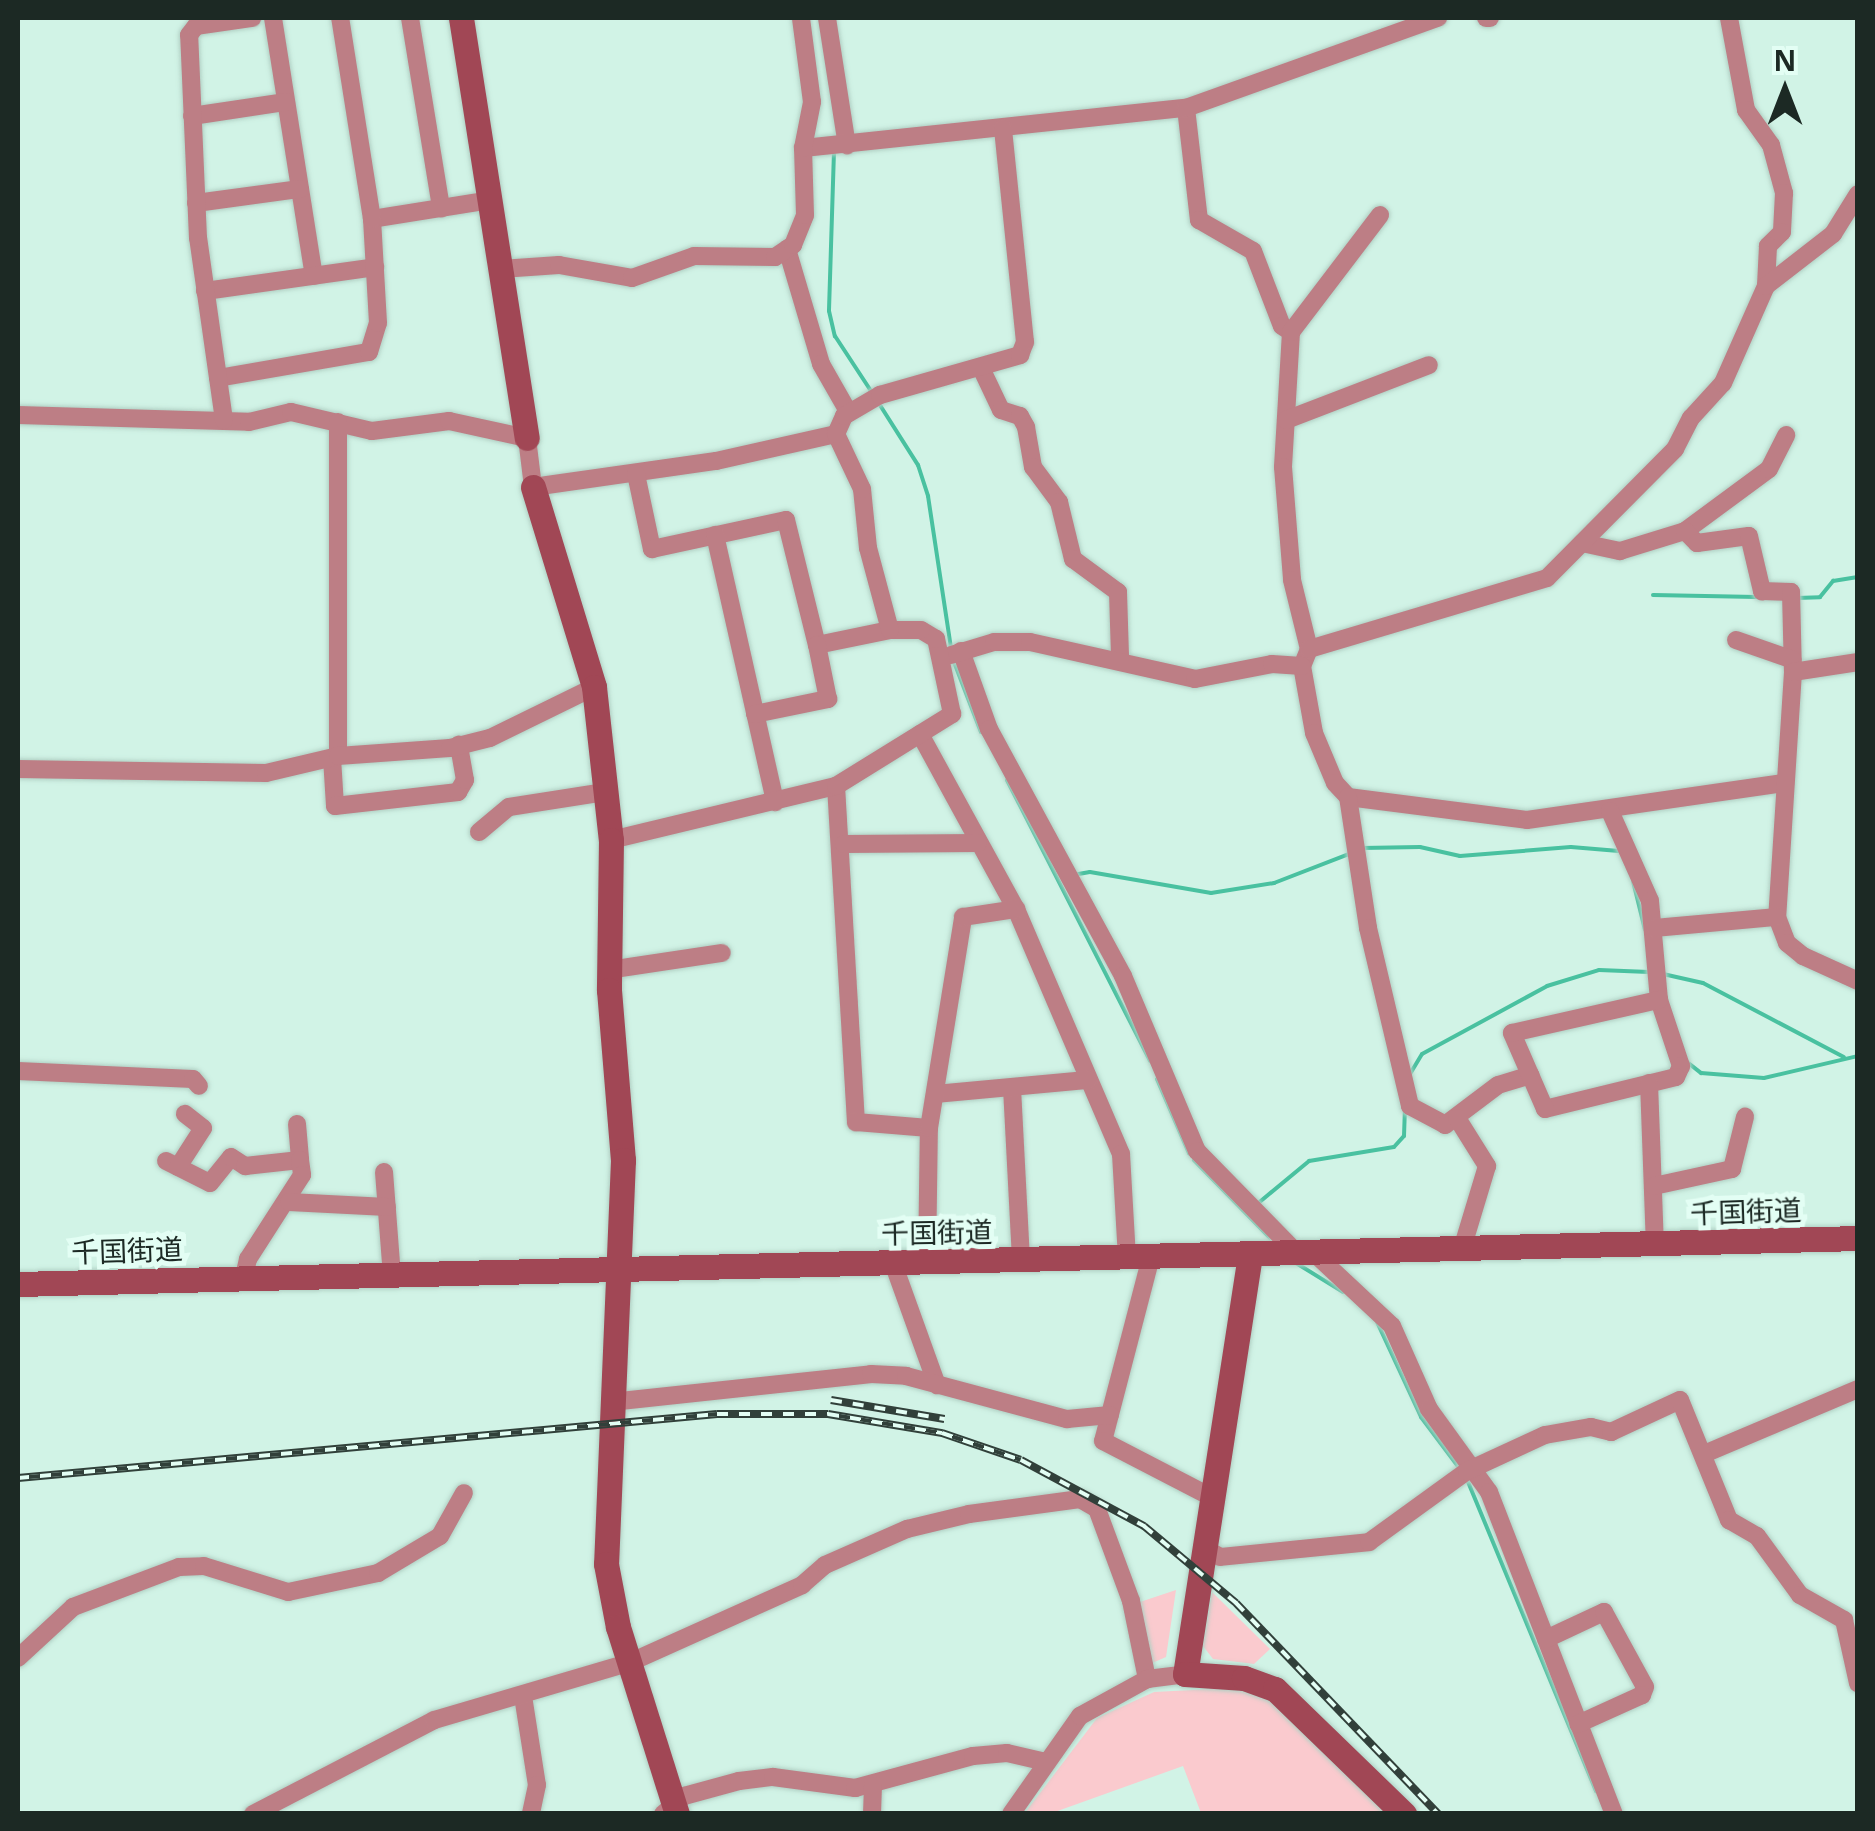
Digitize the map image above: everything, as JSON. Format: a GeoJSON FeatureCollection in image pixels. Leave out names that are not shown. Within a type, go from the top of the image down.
{"type":"FeatureCollection","features":[{"type":"Feature","properties":{"kind":"street"},"geometry":{"type":"LineString","coordinates":[[224,420],[196,203],[189,35],[196,26],[252,18]]}},
{"type":"Feature","properties":{"kind":"street"},"geometry":{"type":"LineString","coordinates":[[273,18],[314,276]]}},
{"type":"Feature","properties":{"kind":"street"},"geometry":{"type":"LineString","coordinates":[[218,378],[370,352],[378,323],[372,219],[340,18]]}},
{"type":"Feature","properties":{"kind":"street"},"geometry":{"type":"LineString","coordinates":[[410,18],[441,208]]}},
{"type":"Feature","properties":{"kind":"street"},"geometry":{"type":"LineString","coordinates":[[461,18],[533,487],[594,687],[611,840],[608,970],[623,1160],[606,1564],[671,1810]]}},
{"type":"Feature","properties":{"kind":"street"},"geometry":{"type":"LineString","coordinates":[[501,270],[559,265],[619,280],[694,256],[775,256],[787,249],[804,216],[812,102],[801,18]]}},
{"type":"Feature","properties":{"kind":"street"},"geometry":{"type":"LineString","coordinates":[[827,18],[843,146]]}},
{"type":"Feature","properties":{"kind":"street"},"geometry":{"type":"LineString","coordinates":[[809,147],[1186,108],[1438,18]]}},
{"type":"Feature","properties":{"kind":"street"},"geometry":{"type":"LineString","coordinates":[[951,655],[1030,642],[1120,657],[1195,679],[1306,657],[1447,604],[1524,588],[1547,578],[1650,480],[1723,383],[1766,286],[1768,246],[1782,232],[1784,193],[1771,145],[1746,110],[1729,18]]}},
{"type":"Feature","properties":{"kind":"street"},"geometry":{"type":"LineString","coordinates":[[192,116],[286,102]]}},
{"type":"Feature","properties":{"kind":"street"},"geometry":{"type":"LineString","coordinates":[[1186,108],[1199,220],[1253,251],[1282,326],[1291,332]]}},
{"type":"Feature","properties":{"kind":"street"},"geometry":{"type":"LineString","coordinates":[[533,487],[636,474],[836,434],[849,414],[876,398],[982,370],[1020,355],[1025,342],[1003,128]]}},
{"type":"Feature","properties":{"kind":"street"},"geometry":{"type":"LineString","coordinates":[[196,203],[300,188]]}},
{"type":"Feature","properties":{"kind":"street"},"geometry":{"type":"LineString","coordinates":[[1766,286],[1833,234],[1858,194]]}},
{"type":"Feature","properties":{"kind":"street"},"geometry":{"type":"LineString","coordinates":[[372,219],[490,200]]}},
{"type":"Feature","properties":{"kind":"street"},"geometry":{"type":"LineString","coordinates":[[1380,216],[1291,332],[1286,420],[1292,580],[1314,733],[1348,797],[1404,1091],[1418,1115],[1435,1125],[1457,1118],[1498,1086],[1530,1075]]}},
{"type":"Feature","properties":{"kind":"street"},"geometry":{"type":"LineString","coordinates":[[787,249],[821,364],[849,414]]}},
{"type":"Feature","properties":{"kind":"street"},"geometry":{"type":"LineString","coordinates":[[205,291],[375,267]]}},
{"type":"Feature","properties":{"kind":"street"},"geometry":{"type":"LineString","coordinates":[[1286,420],[1429,365]]}},
{"type":"Feature","properties":{"kind":"street"},"geometry":{"type":"LineString","coordinates":[[982,370],[1001,410],[1020,416],[1026,427],[1033,467],[1059,502],[1073,559],[1118,592],[1120,657]]}},
{"type":"Feature","properties":{"kind":"street"},"geometry":{"type":"LineString","coordinates":[[18,415],[249,422],[291,412],[372,431],[449,420],[527,438]]}},
{"type":"Feature","properties":{"kind":"street"},"geometry":{"type":"LineString","coordinates":[[338,422],[336,806],[458,792],[465,780],[459,745]]}},
{"type":"Feature","properties":{"kind":"street"},"geometry":{"type":"LineString","coordinates":[[836,434],[862,488],[868,548],[890,630]]}},
{"type":"Feature","properties":{"kind":"street"},"geometry":{"type":"LineString","coordinates":[[1582,543],[1620,551],[1685,530],[1769,469],[1786,435]]}},
{"type":"Feature","properties":{"kind":"street"},"geometry":{"type":"LineString","coordinates":[[636,474],[652,549],[786,520],[828,698],[755,714]]}},
{"type":"Feature","properties":{"kind":"street"},"geometry":{"type":"LineString","coordinates":[[1685,530],[1697,543],[1749,536],[1762,591],[1790,592],[1793,666],[1777,918],[1787,943],[1803,956],[1858,982]]}},
{"type":"Feature","properties":{"kind":"street"},"geometry":{"type":"LineString","coordinates":[[714,535],[775,802]]}},
{"type":"Feature","properties":{"kind":"street"},"geometry":{"type":"LineString","coordinates":[[818,646],[890,630],[931,634],[951,655],[1123,976],[1197,1151],[1294,1252],[1392,1326],[1428,1409],[1466,1472],[1489,1492],[1614,1814]]}},
{"type":"Feature","properties":{"kind":"street"},"geometry":{"type":"LineString","coordinates":[[1736,640],[1793,666],[1858,662]]}},
{"type":"Feature","properties":{"kind":"street"},"geometry":{"type":"LineString","coordinates":[[611,840],[836,786],[952,714],[951,655]]}},
{"type":"Feature","properties":{"kind":"street"},"geometry":{"type":"LineString","coordinates":[[18,769],[266,773],[335,757],[459,745],[594,687]]}},
{"type":"Feature","properties":{"kind":"street"},"geometry":{"type":"LineString","coordinates":[[920,734],[1016,909],[1120,1154],[1139,1257],[1103,1441],[1213,1498]]}},
{"type":"Feature","properties":{"kind":"street"},"geometry":{"type":"LineString","coordinates":[[1348,797],[1527,820],[1785,783]]}},
{"type":"Feature","properties":{"kind":"street"},"geometry":{"type":"LineString","coordinates":[[836,786],[844,844],[845,1001],[856,1122],[930,1128]]}},
{"type":"Feature","properties":{"kind":"street"},"geometry":{"type":"LineString","coordinates":[[478,832],[509,807],[606,792]]}},
{"type":"Feature","properties":{"kind":"street"},"geometry":{"type":"LineString","coordinates":[[1610,810],[1650,900],[1660,1000],[1681,1066],[1676,1077],[1545,1109],[1512,1033],[1660,1000]]}},
{"type":"Feature","properties":{"kind":"street"},"geometry":{"type":"LineString","coordinates":[[844,844],[978,843]]}},
{"type":"Feature","properties":{"kind":"street"},"geometry":{"type":"LineString","coordinates":[[927,1263],[930,1128],[963,917],[1016,909]]}},
{"type":"Feature","properties":{"kind":"street"},"geometry":{"type":"LineString","coordinates":[[1655,928],[1777,918]]}},
{"type":"Feature","properties":{"kind":"street"},"geometry":{"type":"LineString","coordinates":[[608,970],[722,954]]}},
{"type":"Feature","properties":{"kind":"street"},"geometry":{"type":"LineString","coordinates":[[18,1071],[193,1079],[199,1086]]}},
{"type":"Feature","properties":{"kind":"street"},"geometry":{"type":"LineString","coordinates":[[936,1094],[1088,1080]]}},
{"type":"Feature","properties":{"kind":"street"},"geometry":{"type":"LineString","coordinates":[[1649,1083],[1655,1244]]}},
{"type":"Feature","properties":{"kind":"street"},"geometry":{"type":"LineString","coordinates":[[1012,1088],[1021,1259]]}},
{"type":"Feature","properties":{"kind":"street"},"geometry":{"type":"LineString","coordinates":[[186,1114],[203,1128],[172,1164],[210,1183],[230,1157],[245,1166],[300,1160]]}},
{"type":"Feature","properties":{"kind":"street"},"geometry":{"type":"LineString","coordinates":[[1654,1186],[1732,1169],[1745,1117]]}},
{"type":"Feature","properties":{"kind":"street"},"geometry":{"type":"LineString","coordinates":[[1457,1118],[1487,1166],[1462,1249]]}},
{"type":"Feature","properties":{"kind":"street"},"geometry":{"type":"LineString","coordinates":[[244,1277],[248,1259],[302,1175],[297,1124]]}},
{"type":"Feature","properties":{"kind":"street"},"geometry":{"type":"LineString","coordinates":[[384,1172],[392,1275]]}},
{"type":"Feature","properties":{"kind":"street"},"geometry":{"type":"LineString","coordinates":[[288,1202],[387,1207]]}},
{"type":"Feature","properties":{"kind":"street","name":"千国街道"},"geometry":{"type":"LineString","coordinates":[[18,1284],[1858,1238]]}},
{"type":"Feature","properties":{"kind":"street"},"geometry":{"type":"LineString","coordinates":[[1185,1674],[1250,1255]]}},
{"type":"Feature","properties":{"kind":"street"},"geometry":{"type":"LineString","coordinates":[[893,1263],[938,1385]]}},
{"type":"Feature","properties":{"kind":"street"},"geometry":{"type":"LineString","coordinates":[[611,1402],[872,1374],[938,1385],[1067,1419],[1110,1415]]}},
{"type":"Feature","properties":{"kind":"street"},"geometry":{"type":"LineString","coordinates":[[1704,1454],[1858,1389]]}},
{"type":"Feature","properties":{"kind":"street"},"geometry":{"type":"LineString","coordinates":[[1204,1548],[1220,1558],[1369,1542],[1466,1472],[1545,1435],[1591,1426],[1611,1432],[1680,1400],[1704,1454],[1703,1466],[1729,1520],[1757,1536],[1800,1595],[1844,1620],[1858,1683]]}},
{"type":"Feature","properties":{"kind":"street"},"geometry":{"type":"LineString","coordinates":[[18,1658],[73,1607],[179,1567],[204,1566],[288,1592],[378,1573],[440,1536],[464,1493]]}},
{"type":"Feature","properties":{"kind":"street"},"geometry":{"type":"LineString","coordinates":[[253,1814],[434,1720],[631,1662],[730,1620],[802,1585],[825,1565],[907,1529],[1080,1499],[1098,1509],[1131,1601],[1147,1679]]}},
{"type":"Feature","properties":{"kind":"street"},"geometry":{"type":"LineString","coordinates":[[1546,1639],[1604,1612],[1645,1687],[1642,1695],[1578,1724]]}},
{"type":"Feature","properties":{"kind":"street"},"geometry":{"type":"LineString","coordinates":[[1011,1814],[1080,1716],[1147,1679],[1185,1674],[1244,1678],[1275,1689],[1404,1814]]}},
{"type":"Feature","properties":{"kind":"street"},"geometry":{"type":"LineString","coordinates":[[523,1696],[537,1786],[531,1814]]}},
{"type":"Feature","properties":{"kind":"street"},"geometry":{"type":"LineString","coordinates":[[671,1810],[684,1796],[772,1776],[873,1786],[973,1756],[1007,1753],[1046,1762]]}},
{"type":"Feature","properties":{"kind":"street"},"geometry":{"type":"LineString","coordinates":[[872,1814],[873,1786]]}},
{"type":"Feature","properties":{"kind":"shaded area"},"geometry":{"type":"Polygon","coordinates":[[[1176,1590],[1166,1657],[1150,1664],[1140,1602],[1176,1590]]]}},
{"type":"Feature","properties":{"kind":"shaded area"},"geometry":{"type":"Polygon","coordinates":[[[1212,1592],[1270,1649],[1254,1664],[1213,1659],[1203,1646],[1212,1592]]]}},
{"type":"Feature","properties":{"kind":"shaded area"},"geometry":{"type":"Polygon","coordinates":[[[1249,1691],[1270,1701],[1387,1813],[1201,1813],[1183,1766],[1052,1813],[1024,1814],[1097,1718],[1154,1692],[1249,1691]]]}},
{"type":"Feature","properties":{"kind":"waterway"},"geometry":{"type":"LineString","coordinates":[[834,151],[829,311],[835,336],[873,394]]}},
{"type":"Feature","properties":{"kind":"waterway"},"geometry":{"type":"LineString","coordinates":[[878,402],[918,465],[928,496],[951,648]]}},
{"type":"Feature","properties":{"kind":"waterway"},"geometry":{"type":"LineString","coordinates":[[1797,598],[1820,597],[1833,581],[1858,577]]}},
{"type":"Feature","properties":{"kind":"waterway"},"geometry":{"type":"LineString","coordinates":[[1653,595],[1757,597]]}},
{"type":"Feature","properties":{"kind":"waterway"},"geometry":{"type":"LineString","coordinates":[[954,662],[981,732]]}},
{"type":"Feature","properties":{"kind":"waterway"},"geometry":{"type":"LineString","coordinates":[[1007,780],[1150,1061]]}},
{"type":"Feature","properties":{"kind":"waterway"},"geometry":{"type":"LineString","coordinates":[[1362,848],[1420,847],[1460,856],[1571,847],[1619,851]]}},
{"type":"Feature","properties":{"kind":"waterway"},"geometry":{"type":"LineString","coordinates":[[1073,875],[1090,872],[1211,893],[1274,883],[1349,854]]}},
{"type":"Feature","properties":{"kind":"waterway"},"geometry":{"type":"LineString","coordinates":[[1633,881],[1645,930]]}},
{"type":"Feature","properties":{"kind":"waterway"},"geometry":{"type":"LineString","coordinates":[[1410,1074],[1422,1054],[1547,986],[1599,970],[1649,972]]}},
{"type":"Feature","properties":{"kind":"waterway"},"geometry":{"type":"LineString","coordinates":[[1663,974],[1703,983],[1844,1057]]}},
{"type":"Feature","properties":{"kind":"waterway"},"geometry":{"type":"LineString","coordinates":[[1687,1062],[1701,1073],[1764,1078],[1858,1056]]}},
{"type":"Feature","properties":{"kind":"waterway"},"geometry":{"type":"LineString","coordinates":[[1157,1079],[1189,1153]]}},
{"type":"Feature","properties":{"kind":"waterway"},"geometry":{"type":"LineString","coordinates":[[1256,1205],[1309,1161],[1394,1147],[1404,1136],[1405,1108]]}},
{"type":"Feature","properties":{"kind":"waterway"},"geometry":{"type":"LineString","coordinates":[[1194,1160],[1275,1243]]}},
{"type":"Feature","properties":{"kind":"waterway"},"geometry":{"type":"LineString","coordinates":[[1296,1263],[1343,1292]]}},
{"type":"Feature","properties":{"kind":"waterway"},"geometry":{"type":"LineString","coordinates":[[1377,1322],[1421,1417],[1460,1469]]}},
{"type":"Feature","properties":{"kind":"waterway"},"geometry":{"type":"LineString","coordinates":[[1466,1477],[1596,1791]]}},
{"type":"Feature","properties":{"kind":"railway"},"geometry":{"type":"LineString","coordinates":[[831,1400],[944,1419]]}},
{"type":"Feature","properties":{"kind":"railway"},"geometry":{"type":"LineString","coordinates":[[18,1478],[717,1414],[828,1414],[942,1433],[1021,1460],[1144,1526],[1236,1603],[1438,1814]]}}]}
